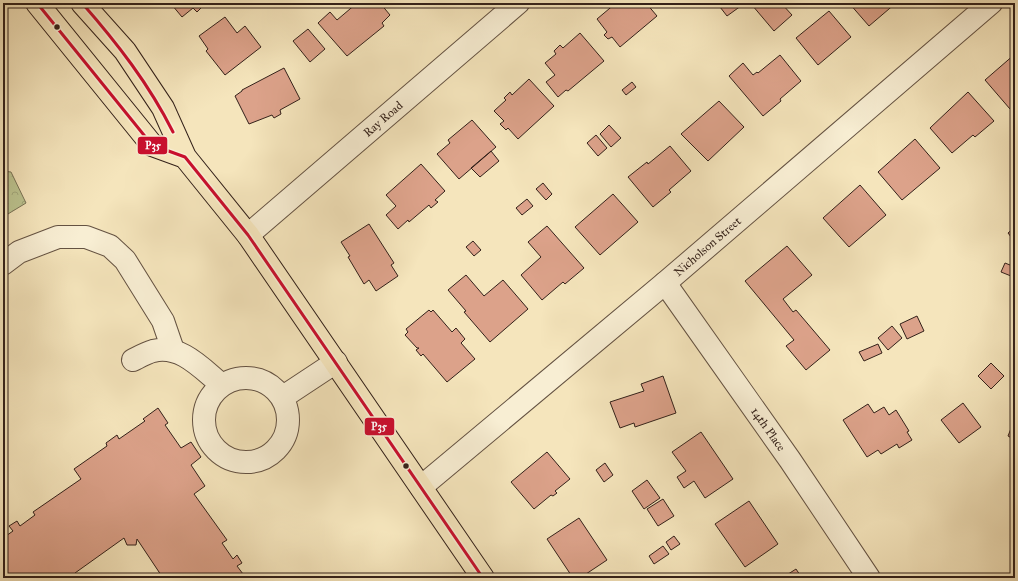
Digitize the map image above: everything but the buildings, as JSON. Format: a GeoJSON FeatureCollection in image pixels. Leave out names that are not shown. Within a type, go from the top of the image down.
{"type":"FeatureCollection","features":[{"type":"Feature","properties":{"kind":"main road"},"geometry":{"type":"LineString","coordinates":[[37,3],[152,145],[185,157]]}},
{"type":"Feature","properties":{"kind":"main road"},"geometry":{"type":"LineString","coordinates":[[82,3],[125,51],[163,108],[185,157],[248,234],[483,578]]}},
{"type":"Feature","properties":{"kind":"street","name":"Ray Road"},"geometry":{"type":"LineString","coordinates":[[248,234],[518,3]]}},
{"type":"Feature","properties":{"kind":"street","name":"Nicholson Street"},"geometry":{"type":"LineString","coordinates":[[421,487],[665,283],[991,3]]}},
{"type":"Feature","properties":{"kind":"street"},"geometry":{"type":"LineString","coordinates":[[3,264],[19,252],[58,237],[86,237],[110,246],[125,260],[164,321],[173,350]]}},
{"type":"Feature","properties":{"kind":"street","name":"14th Place"},"geometry":{"type":"LineString","coordinates":[[665,283],[790,460],[869,578]]}},
{"type":"Feature","properties":{"kind":"street"},"geometry":{"type":"LineString","coordinates":[[133,360],[153,351],[173,350],[184,355],[222,385]]}},
{"type":"Feature","properties":{"kind":"street"},"geometry":{"type":"LineString","coordinates":[[282,397],[336,362]]}},
{"type":"Feature","properties":{"kind":"street"},"geometry":{"type":"LineString","coordinates":[[248,377],[262,380],[273,387],[282,397],[287,410],[288,424],[285,437],[277,448],[267,457],[254,461],[239,461],[226,457],[215,448],[207,436],[204,422],[206,408],[212,396],[222,385],[234,379],[248,377]]}},
{"type":"Feature","properties":{"kind":"green space"},"geometry":{"type":"Polygon","coordinates":[[[3,171],[11,172],[26,203],[3,217],[3,171]]]}},
{"type":"Feature","properties":{"kind":"transit line","name":"P35"},"geometry":{"type":"LineString","coordinates":[[37,3],[152,145],[185,157],[248,235],[483,578]]}},
{"type":"Feature","properties":{"kind":"transit line","name":"P35"},"geometry":{"type":"LineString","coordinates":[[82,3],[132,64],[154,97],[173,132]]}}]}
